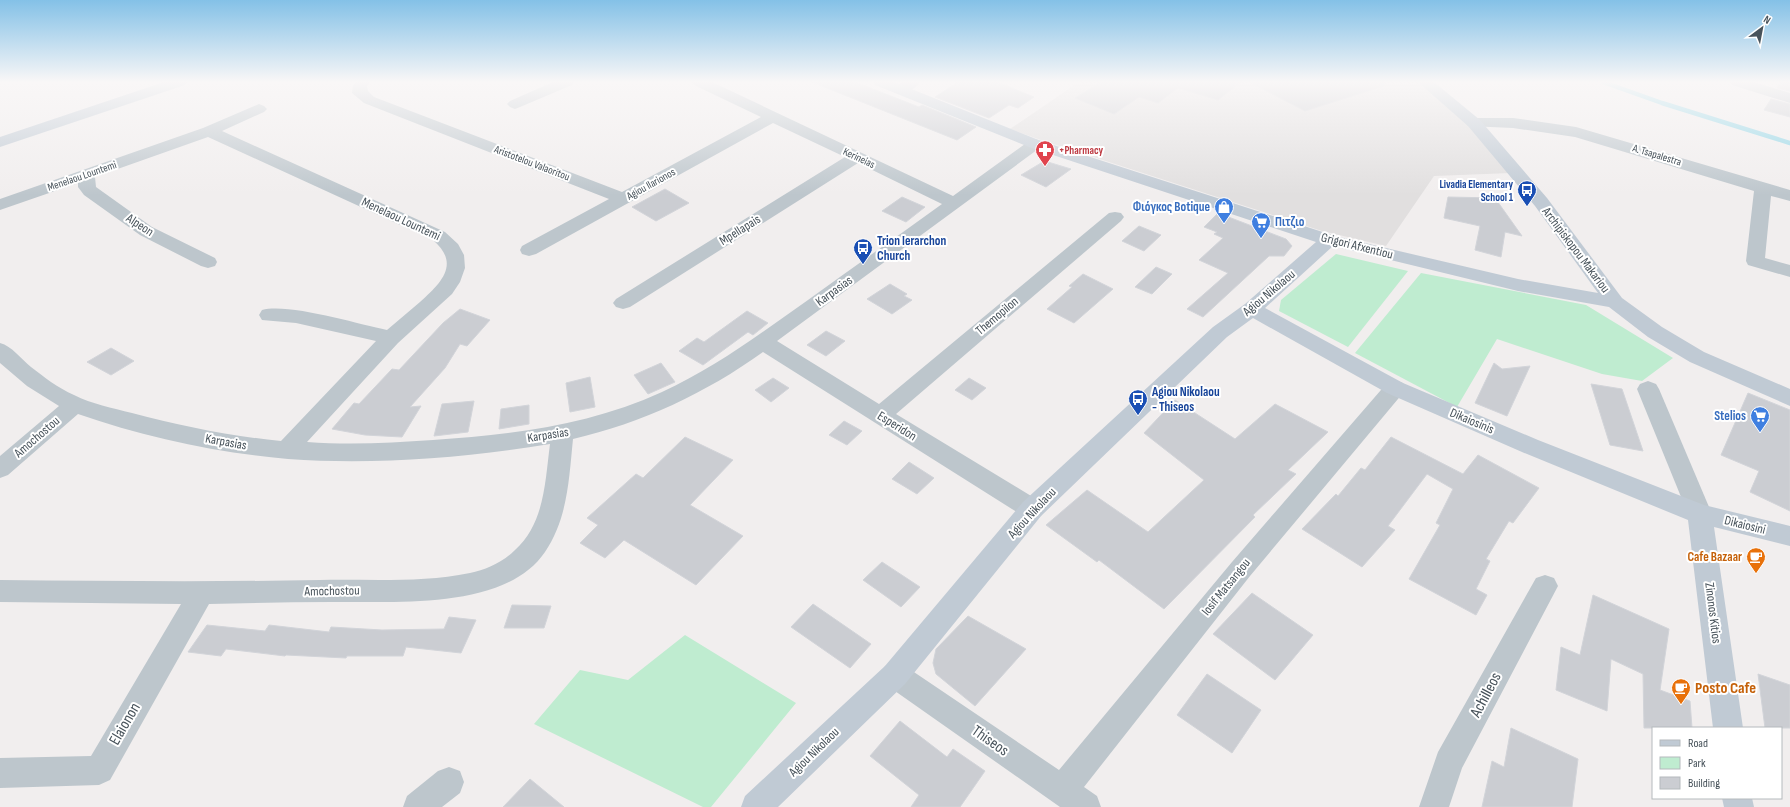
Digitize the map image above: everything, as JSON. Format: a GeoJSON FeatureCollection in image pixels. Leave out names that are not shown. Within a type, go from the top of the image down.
{"type":"FeatureCollection","features":[{"type":"Feature","properties":{"kind":"street"},"geometry":{"type":"LineString","coordinates":[[0,142],[67,120]]}},
{"type":"Feature","properties":{"kind":"street","name":"Menelaou Lountemi"},"geometry":{"type":"LineString","coordinates":[[0,206],[209,131],[235,120]]}},
{"type":"Feature","properties":{"kind":"street","name":"Aristotelou Valaoritou"},"geometry":{"type":"LineString","coordinates":[[419,120],[623,199]]}},
{"type":"Feature","properties":{"kind":"street","name":"Agiou Ilarionos"},"geometry":{"type":"LineString","coordinates":[[529,250],[770,120]]}},
{"type":"Feature","properties":{"kind":"street","name":"Kerineias"},"geometry":{"type":"LineString","coordinates":[[777,120],[955,203]]}},
{"type":"Feature","properties":{"kind":"street","name":"Grigori Afxentiou"},"geometry":{"type":"LineString","coordinates":[[981,120],[1035,144],[1329,240],[1518,285],[1615,302]]}},
{"type":"Feature","properties":{"kind":"street","name":"Archipiskopou Makariou"},"geometry":{"type":"LineString","coordinates":[[1470,120],[1541,202],[1615,302],[1636,319],[1676,346],[1721,369],[1790,398]]}},
{"type":"Feature","properties":{"kind":"street","name":"A. Tsapalestra"},"geometry":{"type":"LineString","coordinates":[[1474,123],[1513,123],[1576,132],[1622,144],[1790,196]]}},
{"type":"Feature","properties":{"kind":"street","name":"Menelaou Lountemi"},"geometry":{"type":"LineString","coordinates":[[209,131],[439,236],[448,242],[456,256],[455,273],[445,290],[391,338],[286,450]]}},
{"type":"Feature","properties":{"kind":"street","name":"Karpasias"},"geometry":{"type":"LineString","coordinates":[[0,350],[22,370],[56,395],[75,405],[185,435],[246,446],[343,453],[463,447],[562,434],[629,415],[692,387],[763,342],[1035,144]]}},
{"type":"Feature","properties":{"kind":"street","name":"Mpellapais"},"geometry":{"type":"LineString","coordinates":[[622,303],[857,157]]}},
{"type":"Feature","properties":{"kind":"street","name":"Alpeon"},"geometry":{"type":"LineString","coordinates":[[87,175],[87,187],[90,191],[146,231],[208,262]]}},
{"type":"Feature","properties":{"kind":"street"},"geometry":{"type":"LineString","coordinates":[[1763,188],[1756,261],[1790,271]]}},
{"type":"Feature","properties":{"kind":"street","name":"Themopilon"},"geometry":{"type":"LineString","coordinates":[[880,415],[1115,217]]}},
{"type":"Feature","properties":{"kind":"street","name":"Agiou Nikolaou"},"geometry":{"type":"LineString","coordinates":[[756,807],[895,675],[1032,509],[1220,332],[1252,309],[1329,240]]}},
{"type":"Feature","properties":{"kind":"street","name":"Dikaiosinis"},"geometry":{"type":"LineString","coordinates":[[1252,309],[1395,388],[1530,446],[1700,514]]}},
{"type":"Feature","properties":{"kind":"street"},"geometry":{"type":"LineString","coordinates":[[269,315],[296,317],[391,338]]}},
{"type":"Feature","properties":{"kind":"street","name":"Esperidon"},"geometry":{"type":"LineString","coordinates":[[763,342],[1032,509]]}},
{"type":"Feature","properties":{"kind":"street","name":"Iosif Matsangou"},"geometry":{"type":"LineString","coordinates":[[1062,790],[1241,569],[1395,388]]}},
{"type":"Feature","properties":{"kind":"street","name":"Zinonos Kitios"},"geometry":{"type":"LineString","coordinates":[[1648,389],[1700,514],[1728,727]]}},
{"type":"Feature","properties":{"kind":"street","name":"Amochostou"},"geometry":{"type":"LineString","coordinates":[[0,469],[75,405]]}},
{"type":"Feature","properties":{"kind":"street","name":"Amochostou"},"geometry":{"type":"LineString","coordinates":[[0,591],[201,594],[431,589],[472,583],[493,576],[509,568],[524,558],[537,543],[545,529],[553,508],[562,434]]}},
{"type":"Feature","properties":{"kind":"street","name":"Dikaiosini"},"geometry":{"type":"LineString","coordinates":[[1700,514],[1790,536]]}},
{"type":"Feature","properties":{"kind":"street","name":"Achilleos"},"geometry":{"type":"LineString","coordinates":[[1434,807],[1449,762],[1545,586]]}},
{"type":"Feature","properties":{"kind":"street","name":"Elaionon"},"geometry":{"type":"LineString","coordinates":[[0,773],[99,770],[201,594]]}},
{"type":"Feature","properties":{"kind":"street","name":"Thiseos"},"geometry":{"type":"LineString","coordinates":[[895,675],[1086,807]]}},
{"type":"Feature","properties":{"kind":"street"},"geometry":{"type":"LineString","coordinates":[[418,807],[449,782]]}},
{"type":"Feature","properties":{"kind":"shaded area"},"geometry":{"type":"Polygon","coordinates":[[[1024,120],[1463,120],[1511,173],[1434,176],[1386,246],[1322,231],[1010,129],[1024,120]]]}},
{"type":"Feature","properties":{"kind":"green space"},"geometry":{"type":"Polygon","coordinates":[[[1336,254],[1408,271],[1348,347],[1279,311],[1281,300],[1336,254]]]}},
{"type":"Feature","properties":{"kind":"green space"},"geometry":{"type":"Polygon","coordinates":[[[1421,273],[1586,305],[1673,358],[1642,381],[1602,374],[1497,339],[1457,407],[1355,353],[1421,273]]]}},
{"type":"Feature","properties":{"kind":"green space"},"geometry":{"type":"Polygon","coordinates":[[[685,635],[796,703],[711,807],[703,807],[534,724],[580,670],[628,680],[685,635]]]}},
{"type":"Feature","properties":{"kind":"building"},"geometry":{"type":"Polygon","coordinates":[[[906,120],[958,120],[976,127],[957,140],[906,120]]]}},
{"type":"Feature","properties":{"kind":"building"},"geometry":{"type":"Polygon","coordinates":[[[1048,162],[1071,169],[1046,187],[1021,175],[1041,163],[1048,162]]]}},
{"type":"Feature","properties":{"kind":"building"},"geometry":{"type":"Polygon","coordinates":[[[665,189],[689,203],[656,221],[632,207],[665,189]]]}},
{"type":"Feature","properties":{"kind":"building"},"geometry":{"type":"Polygon","coordinates":[[[902,197],[925,207],[906,222],[882,211],[902,197]]]}},
{"type":"Feature","properties":{"kind":"building"},"geometry":{"type":"Polygon","coordinates":[[[1448,197],[1495,198],[1522,236],[1505,232],[1501,257],[1475,250],[1480,226],[1444,218],[1448,197]]]}},
{"type":"Feature","properties":{"kind":"building"},"geometry":{"type":"Polygon","coordinates":[[[1218,213],[1286,239],[1292,246],[1284,256],[1269,256],[1203,317],[1187,309],[1228,273],[1199,260],[1223,238],[1214,234],[1217,232],[1204,227],[1218,213]]]}},
{"type":"Feature","properties":{"kind":"building"},"geometry":{"type":"Polygon","coordinates":[[[1139,226],[1161,235],[1144,251],[1122,241],[1139,226]]]}},
{"type":"Feature","properties":{"kind":"building"},"geometry":{"type":"Polygon","coordinates":[[[1156,267],[1172,274],[1152,294],[1135,287],[1156,267]]]}},
{"type":"Feature","properties":{"kind":"building"},"geometry":{"type":"Polygon","coordinates":[[[1083,274],[1113,289],[1074,323],[1047,309],[1072,287],[1069,286],[1083,274]]]}},
{"type":"Feature","properties":{"kind":"building"},"geometry":{"type":"Polygon","coordinates":[[[890,284],[907,294],[904,296],[912,300],[892,314],[867,299],[890,284]]]}},
{"type":"Feature","properties":{"kind":"building"},"geometry":{"type":"Polygon","coordinates":[[[460,309],[490,320],[467,346],[460,344],[445,368],[410,407],[421,406],[402,437],[365,435],[332,429],[354,403],[359,404],[392,369],[399,370],[443,323],[460,309]]]}},
{"type":"Feature","properties":{"kind":"building"},"geometry":{"type":"Polygon","coordinates":[[[747,311],[768,323],[753,335],[748,332],[703,365],[679,351],[697,338],[704,342],[747,311]]]}},
{"type":"Feature","properties":{"kind":"building"},"geometry":{"type":"Polygon","coordinates":[[[826,331],[845,341],[826,356],[807,345],[826,331]]]}},
{"type":"Feature","properties":{"kind":"building"},"geometry":{"type":"Polygon","coordinates":[[[111,348],[134,361],[111,375],[87,362],[111,348]]]}},
{"type":"Feature","properties":{"kind":"building"},"geometry":{"type":"Polygon","coordinates":[[[661,363],[675,382],[648,394],[634,375],[661,363]]]}},
{"type":"Feature","properties":{"kind":"building"},"geometry":{"type":"Polygon","coordinates":[[[1494,363],[1502,369],[1530,366],[1507,416],[1475,403],[1494,363]]]}},
{"type":"Feature","properties":{"kind":"building"},"geometry":{"type":"Polygon","coordinates":[[[590,377],[595,407],[570,412],[566,383],[590,377]]]}},
{"type":"Feature","properties":{"kind":"building"},"geometry":{"type":"Polygon","coordinates":[[[773,378],[789,388],[771,402],[755,390],[773,378]]]}},
{"type":"Feature","properties":{"kind":"building"},"geometry":{"type":"Polygon","coordinates":[[[969,378],[986,388],[972,400],[955,390],[969,378]]]}},
{"type":"Feature","properties":{"kind":"building"},"geometry":{"type":"Polygon","coordinates":[[[1591,384],[1622,389],[1643,451],[1610,445],[1591,384]]]}},
{"type":"Feature","properties":{"kind":"building","name":"Stelios"},"geometry":{"type":"Polygon","coordinates":[[[1748,393],[1790,410],[1790,511],[1750,492],[1759,471],[1721,455],[1748,393]]]}},
{"type":"Feature","properties":{"kind":"building"},"geometry":{"type":"Polygon","coordinates":[[[1175,400],[1235,439],[1275,404],[1328,432],[1288,470],[1296,474],[1253,515],[1255,517],[1164,609],[1099,560],[1097,562],[1046,525],[1087,490],[1148,532],[1204,480],[1144,433],[1175,400]]]}},
{"type":"Feature","properties":{"kind":"building"},"geometry":{"type":"Polygon","coordinates":[[[474,401],[468,432],[434,436],[442,404],[474,401]]]}},
{"type":"Feature","properties":{"kind":"building"},"geometry":{"type":"Polygon","coordinates":[[[529,405],[529,424],[499,429],[501,409],[529,405]]]}},
{"type":"Feature","properties":{"kind":"building"},"geometry":{"type":"Polygon","coordinates":[[[844,421],[862,431],[847,445],[829,435],[844,421]]]}},
{"type":"Feature","properties":{"kind":"building"},"geometry":{"type":"Polygon","coordinates":[[[685,437],[733,460],[690,505],[743,536],[696,585],[624,540],[605,558],[580,543],[598,525],[587,518],[636,474],[643,478],[685,437]]]}},
{"type":"Feature","properties":{"kind":"building"},"geometry":{"type":"Polygon","coordinates":[[[1391,437],[1463,474],[1478,455],[1539,488],[1513,523],[1509,521],[1486,559],[1490,561],[1476,589],[1487,595],[1476,615],[1409,579],[1440,525],[1436,523],[1453,489],[1427,474],[1388,526],[1395,530],[1362,567],[1302,529],[1336,494],[1338,496],[1361,468],[1365,470],[1391,437]]]}},
{"type":"Feature","properties":{"kind":"building"},"geometry":{"type":"Polygon","coordinates":[[[909,462],[934,478],[917,494],[892,479],[909,462]]]}},
{"type":"Feature","properties":{"kind":"building"},"geometry":{"type":"Polygon","coordinates":[[[882,562],[920,587],[901,607],[863,580],[882,562]]]}},
{"type":"Feature","properties":{"kind":"building"},"geometry":{"type":"Polygon","coordinates":[[[1252,593],[1313,635],[1275,680],[1213,634],[1252,593]]]}},
{"type":"Feature","properties":{"kind":"building"},"geometry":{"type":"Polygon","coordinates":[[[1593,595],[1669,629],[1660,690],[1690,701],[1692,727],[1644,728],[1643,674],[1611,659],[1607,711],[1556,690],[1561,647],[1580,655],[1593,595]]]}},
{"type":"Feature","properties":{"kind":"building"},"geometry":{"type":"Polygon","coordinates":[[[813,604],[871,644],[850,668],[791,627],[813,604]]]}},
{"type":"Feature","properties":{"kind":"building"},"geometry":{"type":"Polygon","coordinates":[[[512,605],[551,606],[544,628],[504,628],[512,605]]]}},
{"type":"Feature","properties":{"kind":"building"},"geometry":{"type":"Polygon","coordinates":[[[968,616],[1026,649],[975,706],[936,674],[933,663],[936,649],[968,616]]]}},
{"type":"Feature","properties":{"kind":"building"},"geometry":{"type":"Polygon","coordinates":[[[449,617],[476,620],[461,653],[406,647],[403,656],[347,656],[346,658],[285,656],[226,649],[221,656],[188,652],[207,625],[265,631],[269,625],[329,632],[331,627],[382,630],[444,629],[449,617]]]}},
{"type":"Feature","properties":{"kind":"building"},"geometry":{"type":"Polygon","coordinates":[[[1207,674],[1261,710],[1232,753],[1177,715],[1207,674]]]}},
{"type":"Feature","properties":{"kind":"building"},"geometry":{"type":"Polygon","coordinates":[[[1758,674],[1790,685],[1790,728],[1765,727],[1758,674]]]}},
{"type":"Feature","properties":{"kind":"building"},"geometry":{"type":"Polygon","coordinates":[[[900,721],[947,757],[953,749],[985,771],[960,807],[911,807],[919,795],[870,756],[900,721]]]}},
{"type":"Feature","properties":{"kind":"building"},"geometry":{"type":"Polygon","coordinates":[[[1511,728],[1578,759],[1572,807],[1482,807],[1492,761],[1504,767],[1511,728]]]}},
{"type":"Feature","properties":{"kind":"building"},"geometry":{"type":"Polygon","coordinates":[[[530,779],[564,807],[503,807],[530,779]]]}},
{"type":"Feature","properties":{"kind":"waterway"},"geometry":{"type":"LineString","coordinates":[[1715,120],[1790,143]]}},
{"type":"Feature","properties":{"kind":"place","name":"+Pharmacy"},"geometry":{"type":"Point","coordinates":[1045,167]}},
{"type":"Feature","properties":{"kind":"place","name":"Livadia Elementary School 1"},"geometry":{"type":"Point","coordinates":[1527,207]}},
{"type":"Feature","properties":{"kind":"place","name":"Φιόγκος Botique"},"geometry":{"type":"Point","coordinates":[1224,224]}},
{"type":"Feature","properties":{"kind":"place","name":"Πιτζιο"},"geometry":{"type":"Point","coordinates":[1261,239]}},
{"type":"Feature","properties":{"kind":"place","name":"Trion Ierarchon Church"},"geometry":{"type":"Point","coordinates":[863,265]}},
{"type":"Feature","properties":{"kind":"place","name":"Agiou Nikolaou - Thiseos"},"geometry":{"type":"Point","coordinates":[1138,416]}},
{"type":"Feature","properties":{"kind":"place","name":"Stelios"},"geometry":{"type":"Point","coordinates":[1760,433]}},
{"type":"Feature","properties":{"kind":"place","name":"Cafe Bazaar"},"geometry":{"type":"Point","coordinates":[1756,574]}},
{"type":"Feature","properties":{"kind":"place","name":"Posto Cafe"},"geometry":{"type":"Point","coordinates":[1681,705]}}]}
